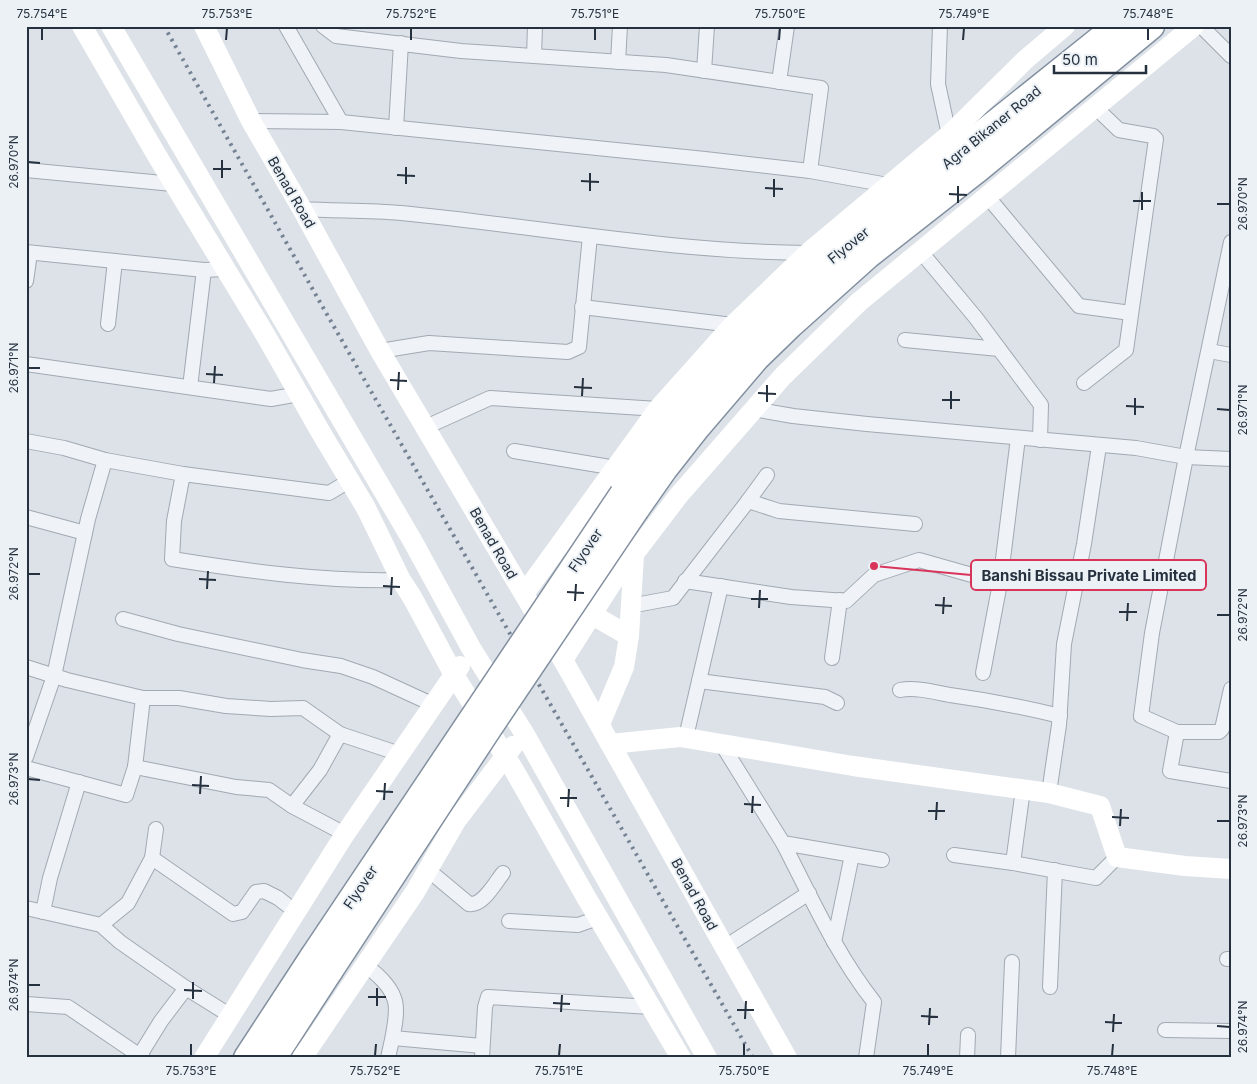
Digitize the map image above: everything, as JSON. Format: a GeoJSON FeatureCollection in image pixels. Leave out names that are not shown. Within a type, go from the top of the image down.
{"type":"FeatureCollection","features":[{"type":"Feature","properties":{"kind":"highway","name":"Agra Bikaner Road"},"geometry":{"type":"LineString","coordinates":[[894,207],[1117,26]]}},
{"type":"Feature","properties":{"kind":"highway"},"geometry":{"type":"LineString","coordinates":[[894,207],[978,168],[1150,26]]}},
{"type":"Feature","properties":{"kind":"highway","name":"Flyover"},"geometry":{"type":"LineString","coordinates":[[322,964],[486,732],[664,469],[756,358],[830,288],[894,207]]}},
{"type":"Feature","properties":{"kind":"highway"},"geometry":{"type":"LineString","coordinates":[[247,1058],[322,964]]}},
{"type":"Feature","properties":{"kind":"highway"},"geometry":{"type":"LineString","coordinates":[[273,1058],[322,964]]}},
{"type":"Feature","properties":{"kind":"main road"},"geometry":{"type":"LineString","coordinates":[[82,26],[173,184],[266,336],[366,508],[401,580],[454,675],[505,755],[681,1058]]}},
{"type":"Feature","properties":{"kind":"main road"},"geometry":{"type":"LineString","coordinates":[[111,26],[412,540],[471,648],[524,733],[707,1058]]}},
{"type":"Feature","properties":{"kind":"main road","name":"Benad Road"},"geometry":{"type":"LineString","coordinates":[[204,26],[251,121],[380,350],[600,724],[788,1058]]}},
{"type":"Feature","properties":{"kind":"main road"},"geometry":{"type":"LineString","coordinates":[[629,636],[591,614],[524,594],[658,409],[733,325],[808,253],[894,207],[949,135],[1025,60],[1065,26]]}},
{"type":"Feature","properties":{"kind":"main road"},"geometry":{"type":"LineString","coordinates":[[562,660],[612,583],[679,495],[782,376],[859,302],[1194,26]]}},
{"type":"Feature","properties":{"kind":"main road"},"geometry":{"type":"LineString","coordinates":[[600,724],[624,667],[629,636],[634,555]]}},
{"type":"Feature","properties":{"kind":"main road"},"geometry":{"type":"LineString","coordinates":[[204,1058],[345,834],[471,648]]}},
{"type":"Feature","properties":{"kind":"main road"},"geometry":{"type":"LineString","coordinates":[[302,1058],[415,892],[456,821],[505,755],[524,733]]}},
{"type":"Feature","properties":{"kind":"main road"},"geometry":{"type":"LineString","coordinates":[[610,744],[686,737],[853,766],[1049,793],[1100,806],[1117,857],[1185,866],[1231,869]]}},
{"type":"Feature","properties":{"kind":"street"},"geometry":{"type":"LineString","coordinates":[[286,26],[341,122]]}},
{"type":"Feature","properties":{"kind":"street"},"geometry":{"type":"LineString","coordinates":[[323,26],[336,36],[461,51],[666,65],[821,88],[810,171]]}},
{"type":"Feature","properties":{"kind":"street"},"geometry":{"type":"LineString","coordinates":[[534,56],[535,26]]}},
{"type":"Feature","properties":{"kind":"street"},"geometry":{"type":"LineString","coordinates":[[618,62],[620,26]]}},
{"type":"Feature","properties":{"kind":"street"},"geometry":{"type":"LineString","coordinates":[[704,71],[707,26]]}},
{"type":"Feature","properties":{"kind":"street"},"geometry":{"type":"LineString","coordinates":[[779,82],[787,26]]}},
{"type":"Feature","properties":{"kind":"street"},"geometry":{"type":"LineString","coordinates":[[940,26],[938,84],[949,135]]}},
{"type":"Feature","properties":{"kind":"street"},"geometry":{"type":"LineString","coordinates":[[1201,26],[1231,56]]}},
{"type":"Feature","properties":{"kind":"street"},"geometry":{"type":"LineString","coordinates":[[396,128],[401,43]]}},
{"type":"Feature","properties":{"kind":"street"},"geometry":{"type":"LineString","coordinates":[[1084,383],[1126,350],[1156,140],[1153,136],[1119,130],[1096,108]]}},
{"type":"Feature","properties":{"kind":"street"},"geometry":{"type":"LineString","coordinates":[[251,121],[341,122],[810,171],[894,207]]}},
{"type":"Feature","properties":{"kind":"street"},"geometry":{"type":"LineString","coordinates":[[26,170],[173,184]]}},
{"type":"Feature","properties":{"kind":"street"},"geometry":{"type":"LineString","coordinates":[[987,196],[1079,306],[1131,313]]}},
{"type":"Feature","properties":{"kind":"street"},"geometry":{"type":"LineString","coordinates":[[302,209],[400,213],[590,236],[764,253],[808,253]]}},
{"type":"Feature","properties":{"kind":"street"},"geometry":{"type":"LineString","coordinates":[[380,350],[430,343],[568,352],[579,347],[590,236]]}},
{"type":"Feature","properties":{"kind":"street"},"geometry":{"type":"LineString","coordinates":[[1230,251],[1186,457],[1152,633],[1141,716],[1177,732],[1219,732],[1222,729],[1231,689]]}},
{"type":"Feature","properties":{"kind":"street"},"geometry":{"type":"LineString","coordinates":[[921,252],[976,318],[1041,405],[1040,440]]}},
{"type":"Feature","properties":{"kind":"street"},"geometry":{"type":"LineString","coordinates":[[26,280],[28,253],[204,270],[225,269]]}},
{"type":"Feature","properties":{"kind":"street"},"geometry":{"type":"LineString","coordinates":[[108,324],[115,261]]}},
{"type":"Feature","properties":{"kind":"street"},"geometry":{"type":"LineString","coordinates":[[190,387],[204,270]]}},
{"type":"Feature","properties":{"kind":"street"},"geometry":{"type":"LineString","coordinates":[[582,307],[733,325]]}},
{"type":"Feature","properties":{"kind":"street"},"geometry":{"type":"LineString","coordinates":[[905,340],[999,349]]}},
{"type":"Feature","properties":{"kind":"street"},"geometry":{"type":"LineString","coordinates":[[1209,351],[1231,355]]}},
{"type":"Feature","properties":{"kind":"street"},"geometry":{"type":"LineString","coordinates":[[26,364],[271,399],[298,394]]}},
{"type":"Feature","properties":{"kind":"street"},"geometry":{"type":"LineString","coordinates":[[426,427],[490,398],[658,409]]}},
{"type":"Feature","properties":{"kind":"street"},"geometry":{"type":"LineString","coordinates":[[753,409],[793,416],[867,424],[1136,448],[1186,457],[1231,459]]}},
{"type":"Feature","properties":{"kind":"street"},"geometry":{"type":"LineString","coordinates":[[983,673],[1000,583],[1018,438]]}},
{"type":"Feature","properties":{"kind":"street"},"geometry":{"type":"LineString","coordinates":[[26,441],[64,448],[105,460],[183,474],[329,493],[350,482]]}},
{"type":"Feature","properties":{"kind":"street"},"geometry":{"type":"LineString","coordinates":[[1049,793],[1060,716],[1064,644],[1084,544],[1099,446]]}},
{"type":"Feature","properties":{"kind":"street"},"geometry":{"type":"LineString","coordinates":[[514,451],[616,468]]}},
{"type":"Feature","properties":{"kind":"street"},"geometry":{"type":"LineString","coordinates":[[26,757],[54,676],[85,533],[105,460]]}},
{"type":"Feature","properties":{"kind":"street"},"geometry":{"type":"LineString","coordinates":[[183,474],[174,521],[172,559],[229,568],[302,576],[375,581],[401,580]]}},
{"type":"Feature","properties":{"kind":"street"},"geometry":{"type":"LineString","coordinates":[[630,606],[673,598],[767,475]]}},
{"type":"Feature","properties":{"kind":"street"},"geometry":{"type":"LineString","coordinates":[[748,501],[779,511],[915,524]]}},
{"type":"Feature","properties":{"kind":"street"},"geometry":{"type":"LineString","coordinates":[[26,517],[85,533]]}},
{"type":"Feature","properties":{"kind":"street"},"geometry":{"type":"LineString","coordinates":[[685,581],[792,597],[846,601],[874,575],[919,560],[1000,583]]}},
{"type":"Feature","properties":{"kind":"street"},"geometry":{"type":"LineString","coordinates":[[686,737],[721,586]]}},
{"type":"Feature","properties":{"kind":"street"},"geometry":{"type":"LineString","coordinates":[[832,658],[840,600]]}},
{"type":"Feature","properties":{"kind":"street"},"geometry":{"type":"LineString","coordinates":[[123,619],[178,634],[302,660],[341,666],[373,677],[434,705]]}},
{"type":"Feature","properties":{"kind":"street"},"geometry":{"type":"LineString","coordinates":[[26,667],[54,676],[143,698],[179,698],[226,706],[303,708],[340,734],[400,754]]}},
{"type":"Feature","properties":{"kind":"street"},"geometry":{"type":"LineString","coordinates":[[699,681],[825,697],[837,703]]}},
{"type":"Feature","properties":{"kind":"street"},"geometry":{"type":"LineString","coordinates":[[900,690],[910,688],[998,702],[1060,716]]}},
{"type":"Feature","properties":{"kind":"street"},"geometry":{"type":"LineString","coordinates":[[26,768],[126,795],[135,767],[143,698]]}},
{"type":"Feature","properties":{"kind":"street"},"geometry":{"type":"LineString","coordinates":[[1177,732],[1170,770],[1231,781]]}},
{"type":"Feature","properties":{"kind":"street"},"geometry":{"type":"LineString","coordinates":[[292,806],[320,770],[340,734]]}},
{"type":"Feature","properties":{"kind":"street"},"geometry":{"type":"LineString","coordinates":[[721,743],[783,843],[834,942],[860,984],[874,1002],[866,1058]]}},
{"type":"Feature","properties":{"kind":"street"},"geometry":{"type":"LineString","coordinates":[[135,767],[236,787],[269,790],[292,806],[345,834]]}},
{"type":"Feature","properties":{"kind":"street"},"geometry":{"type":"LineString","coordinates":[[43,912],[50,878],[79,782]]}},
{"type":"Feature","properties":{"kind":"street"},"geometry":{"type":"LineString","coordinates":[[1013,862],[1023,790]]}},
{"type":"Feature","properties":{"kind":"street"},"geometry":{"type":"LineString","coordinates":[[101,925],[128,903],[152,858],[156,828]]}},
{"type":"Feature","properties":{"kind":"street"},"geometry":{"type":"LineString","coordinates":[[783,843],[882,860]]}},
{"type":"Feature","properties":{"kind":"street"},"geometry":{"type":"LineString","coordinates":[[834,942],[852,855]]}},
{"type":"Feature","properties":{"kind":"street"},"geometry":{"type":"LineString","coordinates":[[954,855],[1013,862],[1096,878],[1117,857]]}},
{"type":"Feature","properties":{"kind":"street"},"geometry":{"type":"LineString","coordinates":[[152,858],[233,914],[242,912],[256,892],[264,890],[296,912]]}},
{"type":"Feature","properties":{"kind":"street"},"geometry":{"type":"LineString","coordinates":[[427,869],[469,904],[474,905],[480,902],[503,873]]}},
{"type":"Feature","properties":{"kind":"street"},"geometry":{"type":"LineString","coordinates":[[1050,987],[1055,870]]}},
{"type":"Feature","properties":{"kind":"street"},"geometry":{"type":"LineString","coordinates":[[725,947],[809,893]]}},
{"type":"Feature","properties":{"kind":"street"},"geometry":{"type":"LineString","coordinates":[[26,908],[101,925],[120,942],[186,988],[231,1016]]}},
{"type":"Feature","properties":{"kind":"street"},"geometry":{"type":"LineString","coordinates":[[509,921],[578,925],[598,918]]}},
{"type":"Feature","properties":{"kind":"street"},"geometry":{"type":"LineString","coordinates":[[1008,1058],[1012,962]]}},
{"type":"Feature","properties":{"kind":"street"},"geometry":{"type":"LineString","coordinates":[[365,966],[372,970],[383,982],[395,1000],[392,1038],[388,1058]]}},
{"type":"Feature","properties":{"kind":"street"},"geometry":{"type":"LineString","coordinates":[[26,1004],[68,1008],[142,1056],[161,1021],[186,988]]}},
{"type":"Feature","properties":{"kind":"street"},"geometry":{"type":"LineString","coordinates":[[392,1038],[482,1052],[485,1007],[488,998],[651,1008]]}},
{"type":"Feature","properties":{"kind":"street"},"geometry":{"type":"LineString","coordinates":[[1165,1030],[1231,1031]]}},
{"type":"Feature","properties":{"kind":"street"},"geometry":{"type":"LineString","coordinates":[[968,1035],[968,1058]]}},
{"type":"Feature","properties":{"kind":"railway"},"geometry":{"type":"LineString","coordinates":[[164,26],[753,1058]]}},
{"type":"Feature","properties":{"kind":"place","name":"Banshi Bissau Private Limited"},"geometry":{"type":"Point","coordinates":[874,566]}}]}
